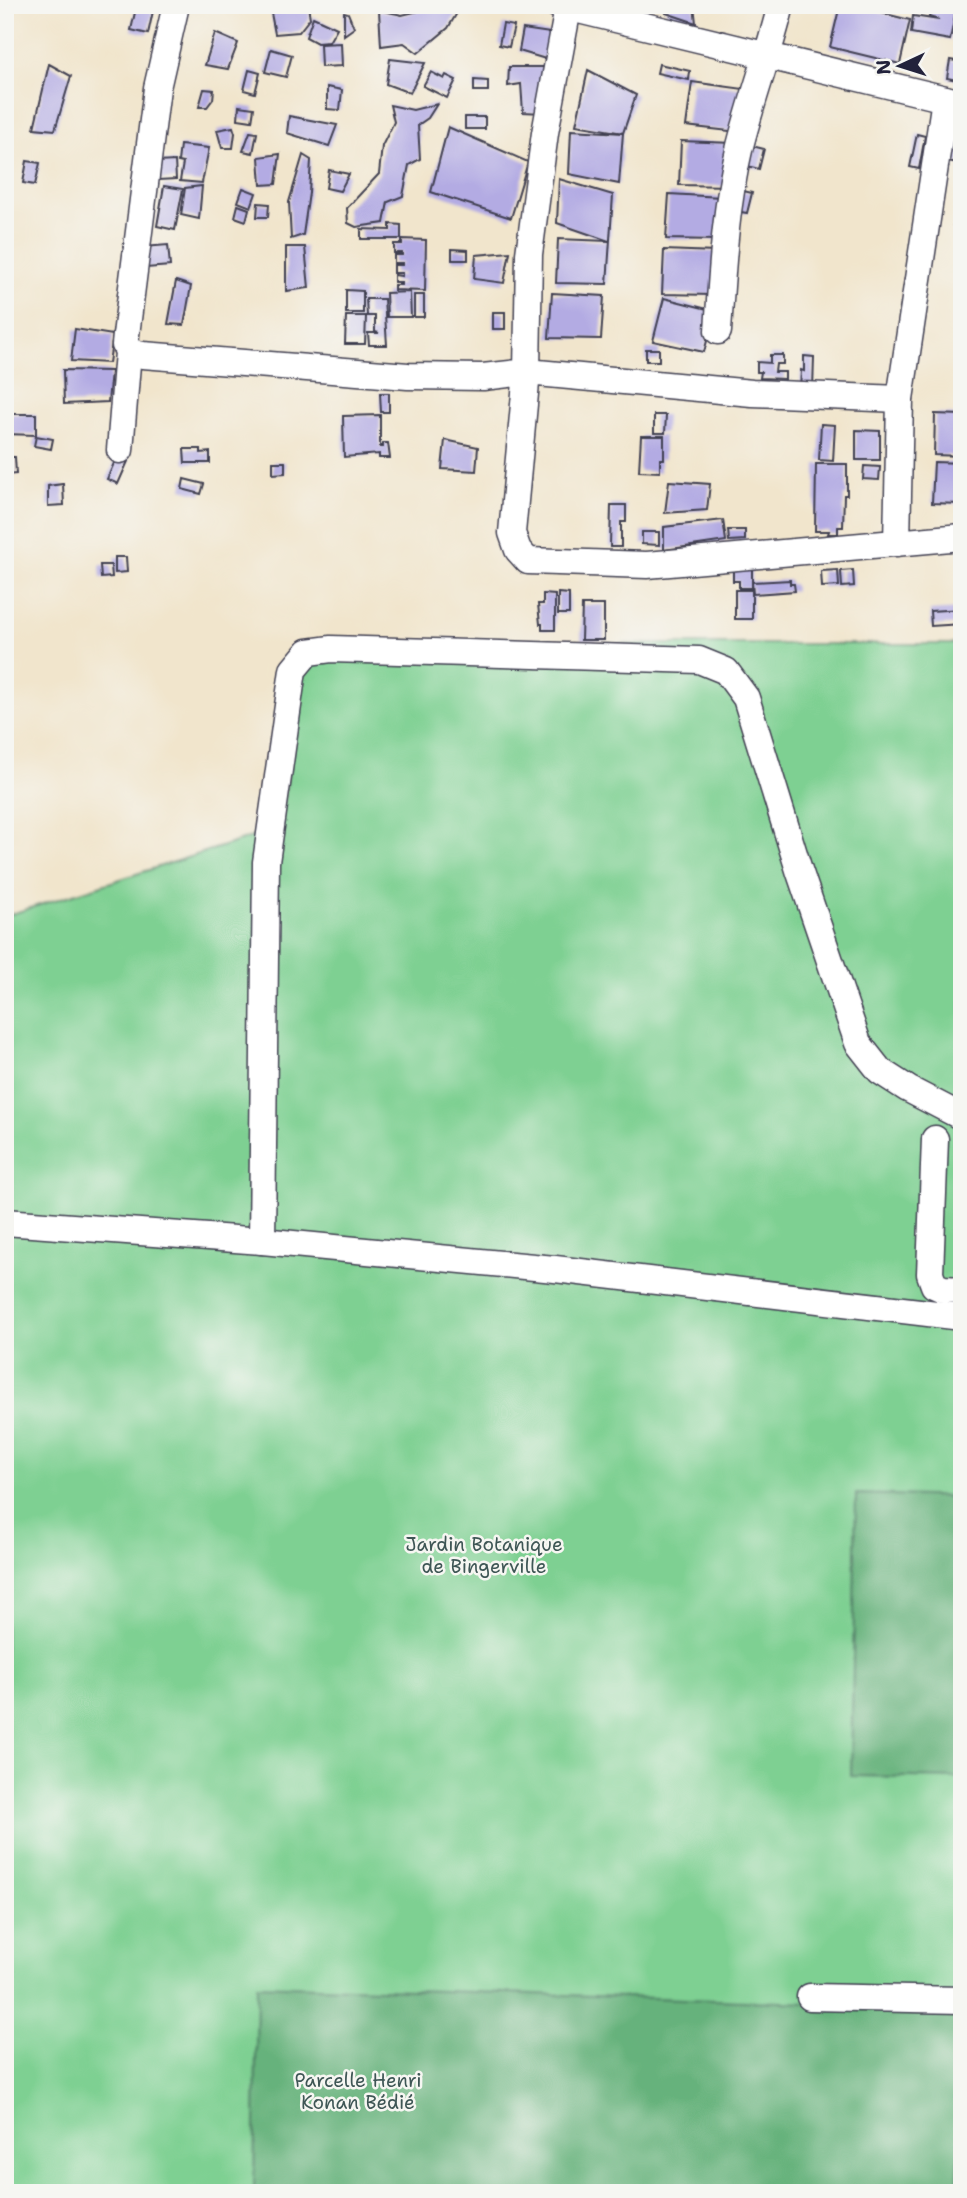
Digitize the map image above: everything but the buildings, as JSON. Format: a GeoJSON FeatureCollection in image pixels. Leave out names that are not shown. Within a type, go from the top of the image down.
{"type":"FeatureCollection","features":[{"type":"Feature","properties":{"kind":"street"},"geometry":{"type":"LineString","coordinates":[[120,450],[128,352],[125,345],[126,335],[157,88],[176,5]]}},
{"type":"Feature","properties":{"kind":"street"},"geometry":{"type":"LineString","coordinates":[[718,331],[724,244],[731,195],[740,150],[781,5]]}},
{"type":"Feature","properties":{"kind":"street"},"geometry":{"type":"LineString","coordinates":[[897,543],[900,399],[953,101],[563,6],[529,254],[527,372],[512,533],[518,550],[528,561],[647,565],[897,543],[962,537]]}},
{"type":"Feature","properties":{"kind":"street"},"geometry":{"type":"LineString","coordinates":[[128,352],[408,376],[482,377],[527,372],[752,393],[900,399]]}},
{"type":"Feature","properties":{"kind":"street"},"geometry":{"type":"LineString","coordinates":[[262,1241],[266,862],[293,670],[308,652],[331,649],[699,660],[726,671],[746,698],[799,870],[858,1043],[880,1071],[962,1117]]}},
{"type":"Feature","properties":{"kind":"street"},"geometry":{"type":"LineString","coordinates":[[935,1139],[930,1274],[934,1285],[943,1289],[962,1290]]}},
{"type":"Feature","properties":{"kind":"street"},"geometry":{"type":"LineString","coordinates":[[5,1222],[262,1241],[555,1269],[962,1317]]}},
{"type":"Feature","properties":{"kind":"street"},"geometry":{"type":"LineString","coordinates":[[810,1997],[962,2000]]}},
{"type":"Feature","properties":{"kind":"green space","name":"Jardin Botanique de Bingerville"},"geometry":{"type":"Polygon","coordinates":[[[307,644],[962,644],[962,2193],[5,2193],[5,916],[280,828],[307,644]]]}},
{"type":"Feature","properties":{"kind":"green space"},"geometry":{"type":"Polygon","coordinates":[[[856,1494],[962,1497],[962,1778],[851,1776],[856,1494]]]}},
{"type":"Feature","properties":{"kind":"green space","name":"Parcelle Henri Konan Bédié"},"geometry":{"type":"Polygon","coordinates":[[[257,1985],[962,2008],[962,2106],[957,2193],[254,2193],[257,1985]]]}}]}
